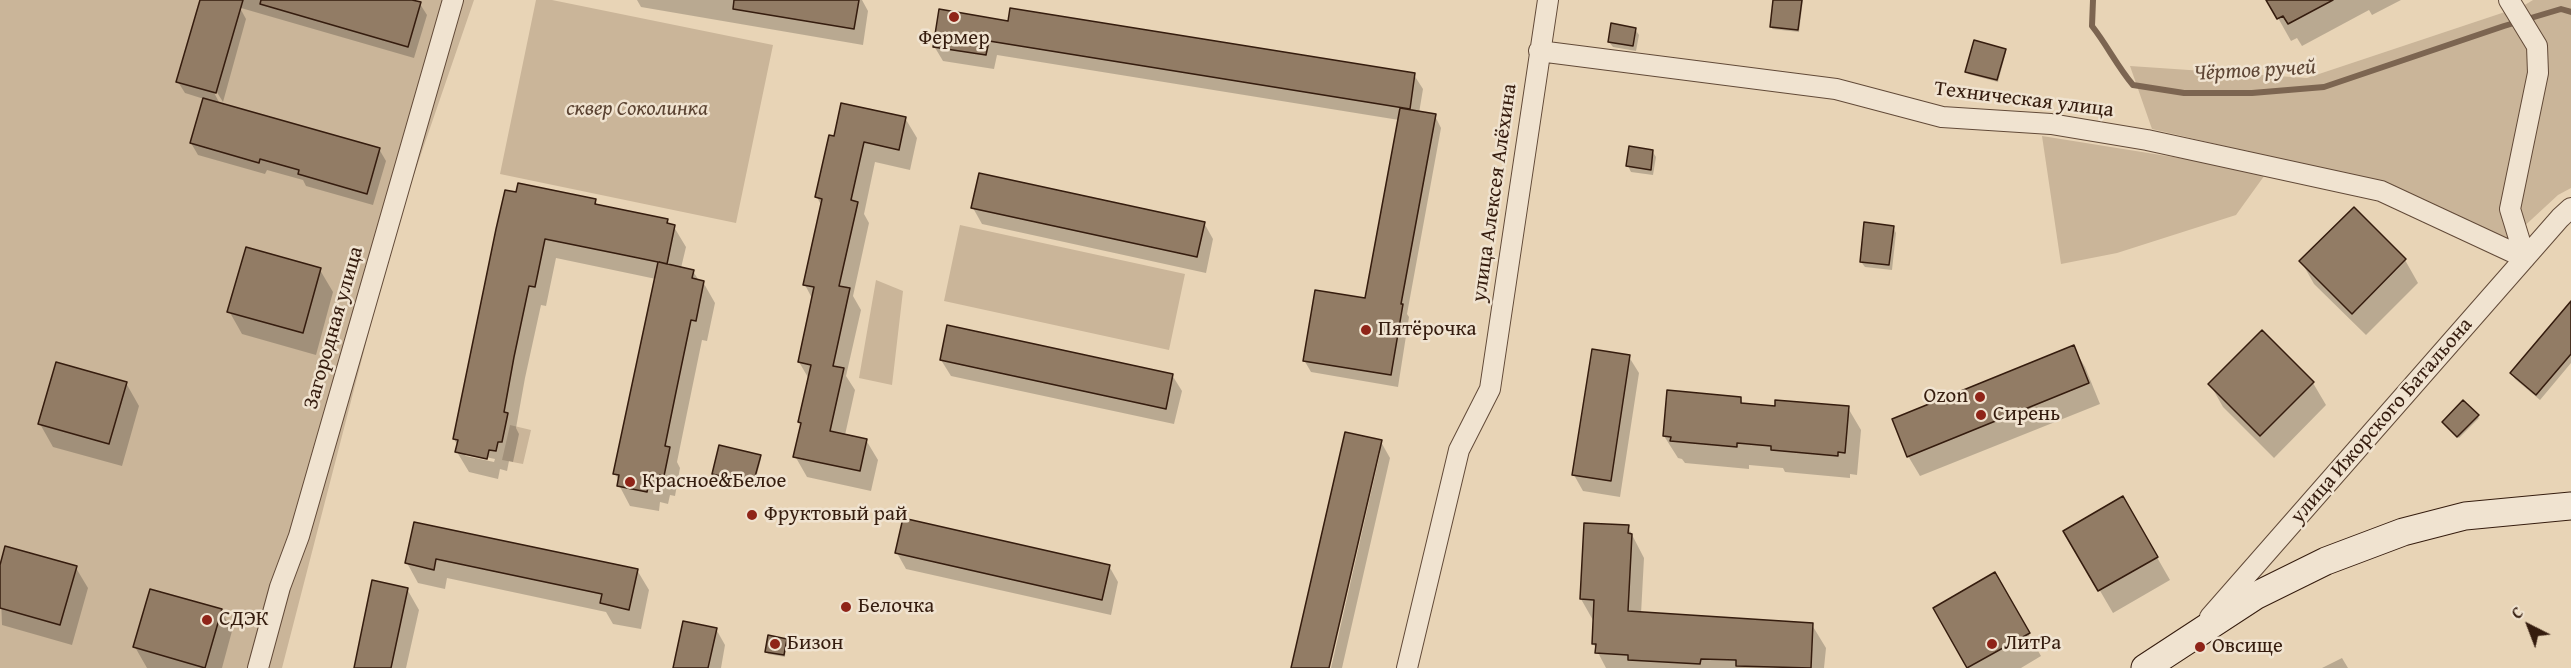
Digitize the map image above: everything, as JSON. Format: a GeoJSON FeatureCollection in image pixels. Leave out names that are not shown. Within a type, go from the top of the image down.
{"type":"FeatureCollection","features":[{"type":"Feature","properties":{"kind":"street","name":"Загородная улица"},"geometry":{"type":"LineString","coordinates":[[258,668],[280,587],[299,536],[453,0]]}},
{"type":"Feature","properties":{"kind":"street","name":"улица Алексея Алёхина"},"geometry":{"type":"LineString","coordinates":[[1407,668],[1459,450],[1490,389],[1548,0]]}},
{"type":"Feature","properties":{"kind":"street"},"geometry":{"type":"LineString","coordinates":[[2509,0],[2536,46],[2538,73],[2510,209],[2525,258]]}},
{"type":"Feature","properties":{"kind":"street","name":"Техническая улица"},"geometry":{"type":"LineString","coordinates":[[1539,51],[1836,89],[1942,117],[2051,124],[2147,140],[2381,191],[2525,258]]}},
{"type":"Feature","properties":{"kind":"street","name":"улица Ижорского Батальона"},"geometry":{"type":"LineString","coordinates":[[2194,635],[2571,208]]}},
{"type":"Feature","properties":{"kind":"street","name":"улица Ижорского Батальона"},"geometry":{"type":"LineString","coordinates":[[2145,668],[2255,596],[2326,561],[2403,532],[2465,516],[2571,506]]}},
{"type":"Feature","properties":{"kind":"green space"},"geometry":{"type":"Polygon","coordinates":[[[0,0],[474,0],[396,227],[282,668],[0,668],[0,0]]]}},
{"type":"Feature","properties":{"kind":"green space","name":"сквер Соколинка"},"geometry":{"type":"Polygon","coordinates":[[[536,0],[552,0],[773,45],[736,223],[500,174],[536,0]]]}},
{"type":"Feature","properties":{"kind":"green space"},"geometry":{"type":"Polygon","coordinates":[[[2533,0],[2571,0],[2571,188],[2558,195],[2506,243],[2395,186],[2152,129],[2130,66],[2307,78],[2523,6],[2533,0]]]}},
{"type":"Feature","properties":{"kind":"green space"},"geometry":{"type":"Polygon","coordinates":[[[2042,136],[2267,172],[2236,215],[2117,253],[2061,264],[2042,136]]]}},
{"type":"Feature","properties":{"kind":"green space"},"geometry":{"type":"Polygon","coordinates":[[[960,225],[1185,274],[1169,350],[944,301],[960,225]]]}},
{"type":"Feature","properties":{"kind":"green space"},"geometry":{"type":"Polygon","coordinates":[[[876,280],[903,291],[892,385],[859,378],[876,280]]]}},
{"type":"Feature","properties":{"kind":"green space"},"geometry":{"type":"Polygon","coordinates":[[[510,425],[531,430],[523,464],[502,460],[510,425]]]}},
{"type":"Feature","properties":{"kind":"building"},"geometry":{"type":"Polygon","coordinates":[[[200,0],[243,0],[216,93],[176,82],[200,0]]]}},
{"type":"Feature","properties":{"kind":"building"},"geometry":{"type":"Polygon","coordinates":[[[261,0],[412,0],[421,2],[408,47],[260,4],[261,0]]]}},
{"type":"Feature","properties":{"kind":"building"},"geometry":{"type":"Polygon","coordinates":[[[734,0],[859,0],[854,29],[733,9],[734,0]]]}},
{"type":"Feature","properties":{"kind":"building"},"geometry":{"type":"Polygon","coordinates":[[[1773,0],[1802,0],[1798,30],[1770,27],[1773,0]]]}},
{"type":"Feature","properties":{"kind":"building"},"geometry":{"type":"Polygon","coordinates":[[[2266,0],[2333,0],[2288,24],[2283,16],[2277,19],[2266,0]]]}},
{"type":"Feature","properties":{"kind":"building"},"geometry":{"type":"Polygon","coordinates":[[[1010,8],[1415,73],[1410,109],[989,41],[986,55],[933,47],[939,9],[1008,21],[1010,8]]]}},
{"type":"Feature","properties":{"kind":"building"},"geometry":{"type":"Polygon","coordinates":[[[1611,23],[1636,28],[1633,46],[1608,42],[1611,23]]]}},
{"type":"Feature","properties":{"kind":"building"},"geometry":{"type":"Polygon","coordinates":[[[1974,40],[2006,49],[1997,80],[1965,72],[1974,40]]]}},
{"type":"Feature","properties":{"kind":"building"},"geometry":{"type":"Polygon","coordinates":[[[203,98],[380,148],[367,194],[298,174],[299,170],[260,159],[259,163],[190,143],[203,98]]]}},
{"type":"Feature","properties":{"kind":"building"},"geometry":{"type":"Polygon","coordinates":[[[841,103],[906,117],[899,150],[864,142],[851,200],[858,202],[839,286],[850,288],[833,366],[844,368],[830,431],[867,439],[860,471],[793,457],[801,423],[798,422],[811,365],[798,362],[814,287],[803,285],[822,199],[815,197],[829,135],[834,136],[841,103]]]}},
{"type":"Feature","properties":{"kind":"building"},"geometry":{"type":"Polygon","coordinates":[[[1400,108],[1436,114],[1401,304],[1403,304],[1391,375],[1303,361],[1315,290],[1365,298],[1400,108]]]}},
{"type":"Feature","properties":{"kind":"building"},"geometry":{"type":"Polygon","coordinates":[[[1629,146],[1653,150],[1651,170],[1626,166],[1629,146]]]}},
{"type":"Feature","properties":{"kind":"building"},"geometry":{"type":"Polygon","coordinates":[[[979,173],[1205,222],[1197,257],[971,208],[979,173]]]}},
{"type":"Feature","properties":{"kind":"building"},"geometry":{"type":"Polygon","coordinates":[[[518,183],[596,199],[595,204],[668,219],[667,223],[675,225],[667,264],[694,270],[692,278],[704,281],[696,321],[691,320],[676,392],[665,446],[670,447],[664,476],[659,475],[657,484],[649,483],[647,492],[617,486],[619,475],[613,474],[658,262],[545,239],[535,287],[529,286],[504,412],[508,413],[502,442],[498,442],[496,451],[489,450],[487,459],[455,452],[458,440],[453,439],[505,190],[516,192],[518,183]]]}},
{"type":"Feature","properties":{"kind":"building"},"geometry":{"type":"Polygon","coordinates":[[[2354,207],[2406,259],[2352,314],[2299,261],[2354,207]]]}},
{"type":"Feature","properties":{"kind":"building"},"geometry":{"type":"Polygon","coordinates":[[[1864,222],[1894,226],[1889,265],[1860,262],[1864,222]]]}},
{"type":"Feature","properties":{"kind":"building"},"geometry":{"type":"Polygon","coordinates":[[[246,247],[321,268],[303,333],[227,312],[246,247]]]}},
{"type":"Feature","properties":{"kind":"building"},"geometry":{"type":"Polygon","coordinates":[[[2571,301],[2571,354],[2536,395],[2510,373],[2571,301]]]}},
{"type":"Feature","properties":{"kind":"building"},"geometry":{"type":"Polygon","coordinates":[[[947,325],[1173,374],[1166,409],[940,360],[947,325]]]}},
{"type":"Feature","properties":{"kind":"building"},"geometry":{"type":"Polygon","coordinates":[[[2262,330],[2314,382],[2260,436],[2208,384],[2262,330]]]}},
{"type":"Feature","properties":{"kind":"building"},"geometry":{"type":"Polygon","coordinates":[[[2074,345],[2089,383],[1907,457],[1892,419],[2074,345]]]}},
{"type":"Feature","properties":{"kind":"building"},"geometry":{"type":"Polygon","coordinates":[[[1592,349],[1630,355],[1611,481],[1572,475],[1592,349]]]}},
{"type":"Feature","properties":{"kind":"building"},"geometry":{"type":"Polygon","coordinates":[[[56,362],[127,382],[109,444],[38,424],[56,362]]]}},
{"type":"Feature","properties":{"kind":"building"},"geometry":{"type":"Polygon","coordinates":[[[1667,390],[1741,397],[1741,403],[1775,406],[1775,400],[1849,406],[1845,453],[1838,452],[1838,456],[1771,450],[1771,446],[1737,443],[1737,447],[1670,441],[1671,437],[1663,436],[1667,390]]]}},
{"type":"Feature","properties":{"kind":"building"},"geometry":{"type":"Polygon","coordinates":[[[2463,400],[2479,415],[2457,437],[2442,422],[2463,400]]]}},
{"type":"Feature","properties":{"kind":"building"},"geometry":{"type":"Polygon","coordinates":[[[1345,432],[1382,440],[1329,668],[1291,668],[1345,432]]]}},
{"type":"Feature","properties":{"kind":"building"},"geometry":{"type":"Polygon","coordinates":[[[719,445],[761,455],[753,484],[712,474],[719,445]]]}},
{"type":"Feature","properties":{"kind":"building"},"geometry":{"type":"Polygon","coordinates":[[[2123,496],[2158,557],[2098,591],[2063,531],[2123,496]]]}},
{"type":"Feature","properties":{"kind":"building"},"geometry":{"type":"Polygon","coordinates":[[[903,518],[1110,565],[1102,600],[895,553],[903,518]]]}},
{"type":"Feature","properties":{"kind":"building"},"geometry":{"type":"Polygon","coordinates":[[[414,522],[638,569],[629,610],[600,603],[602,594],[436,559],[434,570],[405,563],[414,522]]]}},
{"type":"Feature","properties":{"kind":"building"},"geometry":{"type":"Polygon","coordinates":[[[1584,523],[1629,525],[1628,533],[1632,534],[1628,611],[1813,623],[1811,668],[1736,666],[1736,660],[1701,659],[1700,664],[1628,660],[1628,655],[1595,653],[1596,644],[1592,644],[1594,600],[1580,599],[1584,523]]]}},
{"type":"Feature","properties":{"kind":"building"},"geometry":{"type":"Polygon","coordinates":[[[5,546],[77,566],[60,625],[0,608],[0,565],[5,546]]]}},
{"type":"Feature","properties":{"kind":"building"},"geometry":{"type":"Polygon","coordinates":[[[1995,572],[2030,633],[1967,668],[1933,608],[1995,572]]]}},
{"type":"Feature","properties":{"kind":"building"},"geometry":{"type":"Polygon","coordinates":[[[372,580],[408,588],[391,668],[354,668],[372,580]]]}},
{"type":"Feature","properties":{"kind":"building"},"geometry":{"type":"Polygon","coordinates":[[[150,589],[222,609],[205,668],[133,647],[150,589]]]}},
{"type":"Feature","properties":{"kind":"building"},"geometry":{"type":"Polygon","coordinates":[[[683,621],[717,628],[708,668],[673,668],[683,621]]]}},
{"type":"Feature","properties":{"kind":"building"},"geometry":{"type":"Polygon","coordinates":[[[768,635],[787,639],[784,655],[765,652],[768,635]]]}},
{"type":"Feature","properties":{"kind":"waterway","name":"Чёртов ручей"},"geometry":{"type":"LineString","coordinates":[[2093,0],[2092,26],[2133,85],[2184,93],[2252,93],[2324,87],[2504,26],[2561,9],[2571,12]]}},
{"type":"Feature","properties":{"kind":"place","name":"Фермер"},"geometry":{"type":"Point","coordinates":[954,17]}},
{"type":"Feature","properties":{"kind":"place","name":"Пятёрочка"},"geometry":{"type":"Point","coordinates":[1366,330]}},
{"type":"Feature","properties":{"kind":"place","name":"Ozon"},"geometry":{"type":"Point","coordinates":[1980,397]}},
{"type":"Feature","properties":{"kind":"place","name":"Сирень"},"geometry":{"type":"Point","coordinates":[1981,415]}},
{"type":"Feature","properties":{"kind":"place","name":"Красное&Белое"},"geometry":{"type":"Point","coordinates":[630,482]}},
{"type":"Feature","properties":{"kind":"place","name":"Фруктовый рай"},"geometry":{"type":"Point","coordinates":[752,515]}},
{"type":"Feature","properties":{"kind":"place","name":"Белочка"},"geometry":{"type":"Point","coordinates":[846,607]}},
{"type":"Feature","properties":{"kind":"place","name":"СДЭК"},"geometry":{"type":"Point","coordinates":[207,620]}},
{"type":"Feature","properties":{"kind":"place","name":"Бизон"},"geometry":{"type":"Point","coordinates":[775,644]}},
{"type":"Feature","properties":{"kind":"place","name":"ЛитРа"},"geometry":{"type":"Point","coordinates":[1992,644]}},
{"type":"Feature","properties":{"kind":"place","name":"Овсище"},"geometry":{"type":"Point","coordinates":[2200,647]}}]}
